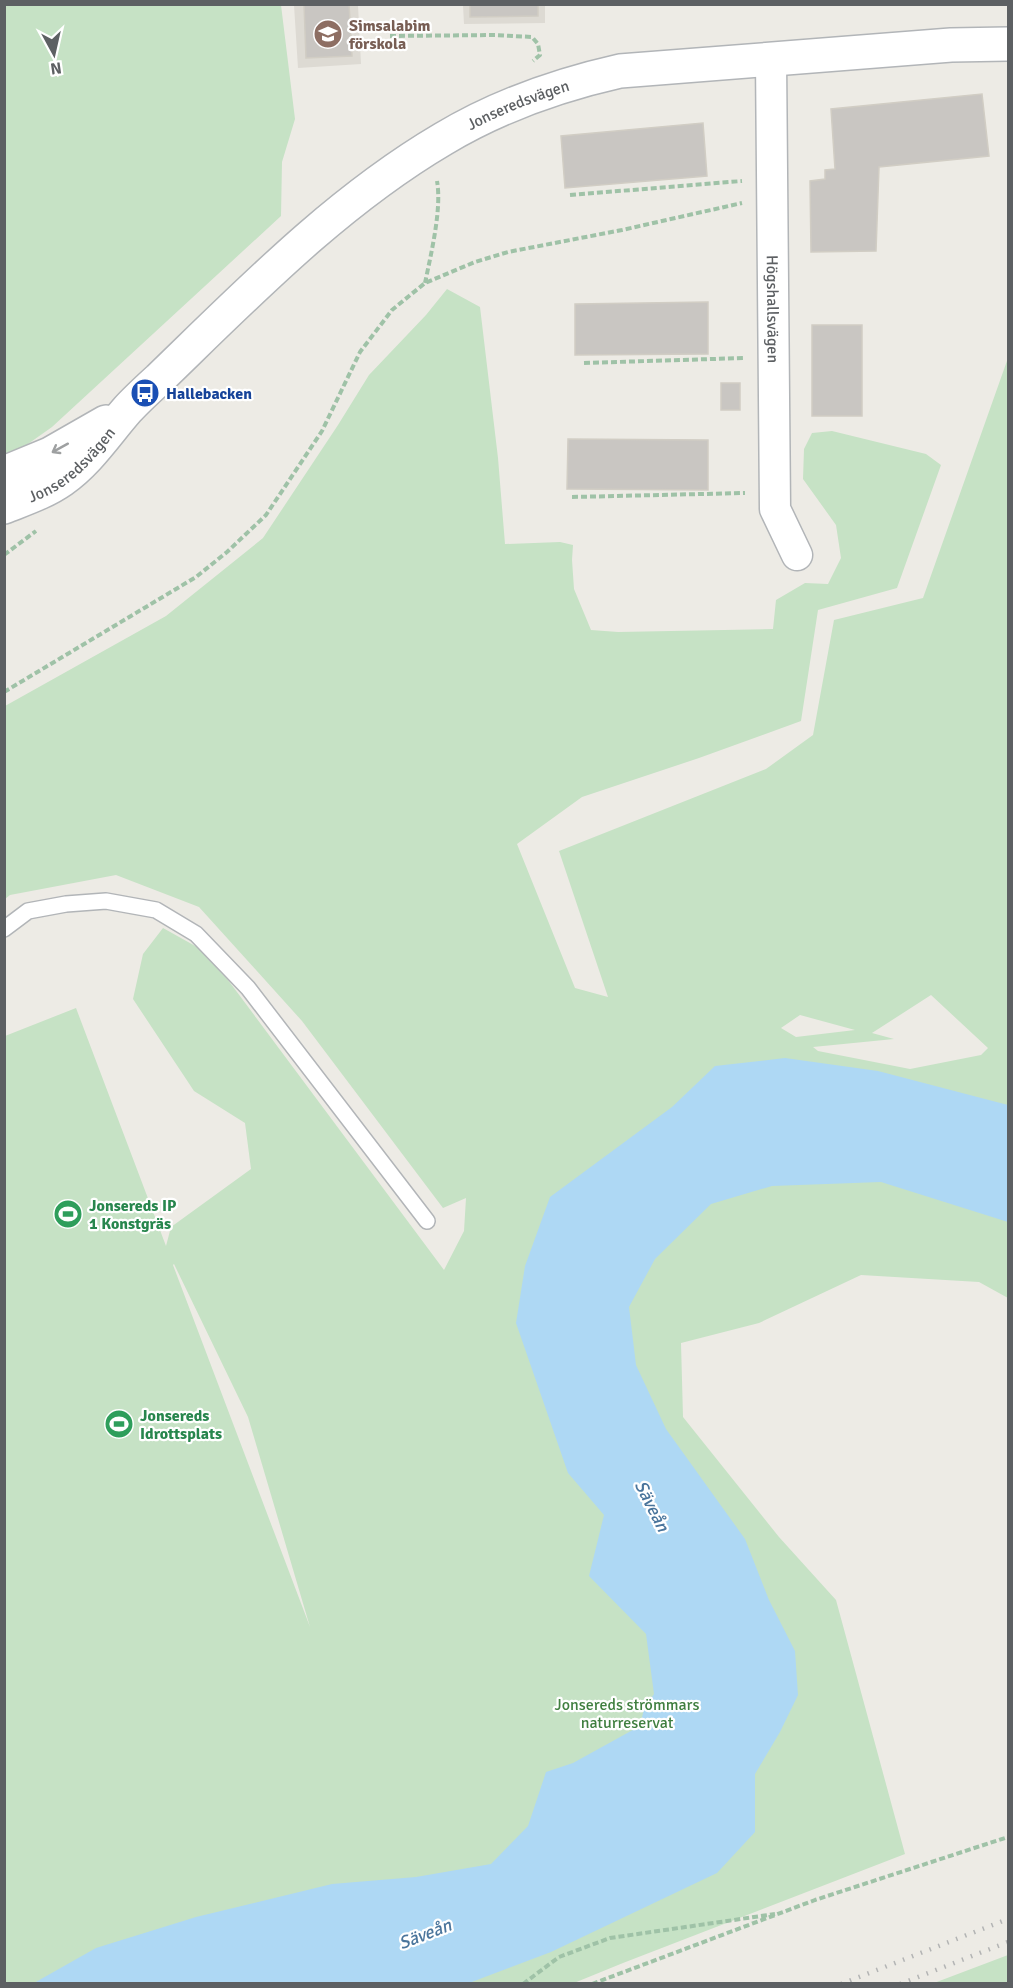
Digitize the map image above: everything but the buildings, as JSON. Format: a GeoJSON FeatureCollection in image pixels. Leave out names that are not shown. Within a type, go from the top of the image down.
{"type":"FeatureCollection","features":[{"type":"Feature","properties":{"kind":"street","name":"Jonseredsvägen"},"geometry":{"type":"LineString","coordinates":[[4,507],[36,495],[62,480],[81,464],[128,408],[292,251],[385,177],[443,138],[522,100],[573,81],[620,70],[951,45],[1008,44]]}},
{"type":"Feature","properties":{"kind":"street","name":"Högshallsvägen"},"geometry":{"type":"LineString","coordinates":[[771,59],[775,509],[797,555]]}},
{"type":"Feature","properties":{"kind":"street","name":"Jonseredsvägen"},"geometry":{"type":"LineString","coordinates":[[4,473],[50,454],[128,408]]}},
{"type":"Feature","properties":{"kind":"lane"},"geometry":{"type":"LineString","coordinates":[[4,929],[28,911],[66,904],[106,901],[156,910],[196,934],[248,988],[427,1221]]}},
{"type":"Feature","properties":{"kind":"path"},"geometry":{"type":"LineString","coordinates":[[390,36],[532,37],[540,55],[532,61]]}},
{"type":"Feature","properties":{"kind":"path"},"geometry":{"type":"LineString","coordinates":[[425,283],[438,194],[438,183],[433,172]]}},
{"type":"Feature","properties":{"kind":"path"},"geometry":{"type":"LineString","coordinates":[[570,195],[749,182]]}},
{"type":"Feature","properties":{"kind":"path"},"geometry":{"type":"LineString","coordinates":[[4,692],[196,577],[227,552],[266,515],[322,431],[360,352],[392,310],[425,283],[475,262],[508,252],[622,230],[745,202],[772,200]]}},
{"type":"Feature","properties":{"kind":"path"},"geometry":{"type":"LineString","coordinates":[[584,363],[746,358]]}},
{"type":"Feature","properties":{"kind":"path"},"geometry":{"type":"LineString","coordinates":[[572,497],[747,493]]}},
{"type":"Feature","properties":{"kind":"path"},"geometry":{"type":"LineString","coordinates":[[4,555],[19,546],[43,524]]}},
{"type":"Feature","properties":{"kind":"path"},"geometry":{"type":"LineString","coordinates":[[592,1983],[912,1867],[1008,1837]]}},
{"type":"Feature","properties":{"kind":"path"},"geometry":{"type":"LineString","coordinates":[[524,1983],[559,1956],[610,1938],[784,1912]]}},
{"type":"Feature","properties":{"kind":"shaded area","name":"Simsalabim förskola"},"geometry":{"type":"Polygon","coordinates":[[[294,5],[358,5],[361,64],[298,68],[294,5]]]}},
{"type":"Feature","properties":{"kind":"shaded area"},"geometry":{"type":"Polygon","coordinates":[[[463,5],[545,5],[545,23],[464,24],[463,5]]]}},
{"type":"Feature","properties":{"kind":"green space"},"geometry":{"type":"Polygon","coordinates":[[[5,5],[281,5],[295,119],[282,162],[281,216],[52,427],[18,451],[5,456],[5,5]]]}},
{"type":"Feature","properties":{"kind":"green space","name":"Jonsereds strömmars naturreservat"},"geometry":{"type":"Polygon","coordinates":[[[447,289],[480,307],[498,458],[505,544],[560,542],[573,545],[574,589],[591,630],[618,632],[773,629],[776,600],[805,583],[828,584],[841,558],[836,525],[803,479],[804,449],[812,433],[832,431],[926,454],[941,465],[897,588],[818,610],[801,721],[582,797],[517,844],[575,988],[608,997],[559,851],[766,769],[813,735],[834,620],[923,598],[1008,358],[1008,1298],[979,1282],[861,1275],[759,1323],[681,1343],[683,1417],[779,1537],[836,1600],[905,1854],[574,1983],[5,1983],[5,1036],[76,1008],[166,1246],[171,1227],[251,1169],[245,1123],[194,1091],[133,999],[143,954],[163,928],[197,947],[228,980],[444,1270],[464,1231],[466,1198],[443,1208],[302,1021],[199,907],[116,875],[10,895],[5,899],[5,706],[166,616],[263,538],[369,375],[426,315],[447,289]],[[931,995],[872,1033],[894,1039],[813,1047],[818,1051],[910,1069],[981,1055],[988,1048],[931,995]],[[800,1015],[781,1028],[796,1037],[855,1030],[800,1015]],[[173,1265],[310,1627],[248,1417],[173,1265]]]}},
{"type":"Feature","properties":{"kind":"green space"},"geometry":{"type":"Polygon","coordinates":[[[1008,1955],[1008,1983],[934,1983],[1008,1955]]]}},
{"type":"Feature","properties":{"kind":"water","name":"Säveån"},"geometry":{"type":"Polygon","coordinates":[[[785,1058],[878,1071],[1008,1105],[1008,1222],[881,1182],[772,1186],[711,1204],[655,1259],[629,1307],[636,1365],[666,1429],[745,1539],[769,1600],[795,1651],[798,1695],[780,1732],[755,1774],[755,1832],[717,1873],[551,1952],[469,1983],[34,1983],[96,1948],[196,1917],[332,1884],[416,1877],[491,1864],[528,1826],[546,1772],[573,1763],[640,1726],[644,1709],[654,1694],[646,1634],[589,1576],[604,1515],[568,1473],[516,1323],[525,1266],[550,1197],[672,1107],[715,1066],[785,1058]]]}},
{"type":"Feature","properties":{"kind":"railway"},"geometry":{"type":"LineString","coordinates":[[841,1984],[1008,1919]]}},
{"type":"Feature","properties":{"kind":"railway"},"geometry":{"type":"LineString","coordinates":[[900,1984],[1008,1942]]}},
{"type":"Feature","properties":{"kind":"place","name":"Simsalabim förskola"},"geometry":{"type":"Point","coordinates":[328,34]}},
{"type":"Feature","properties":{"kind":"place","name":"Hallebacken"},"geometry":{"type":"Point","coordinates":[145,393]}},
{"type":"Feature","properties":{"kind":"place","name":"Jonsereds IP 1 Konstgräs"},"geometry":{"type":"Point","coordinates":[68,1214]}},
{"type":"Feature","properties":{"kind":"place","name":"Jonsereds Idrottsplats"},"geometry":{"type":"Point","coordinates":[119,1424]}}]}
